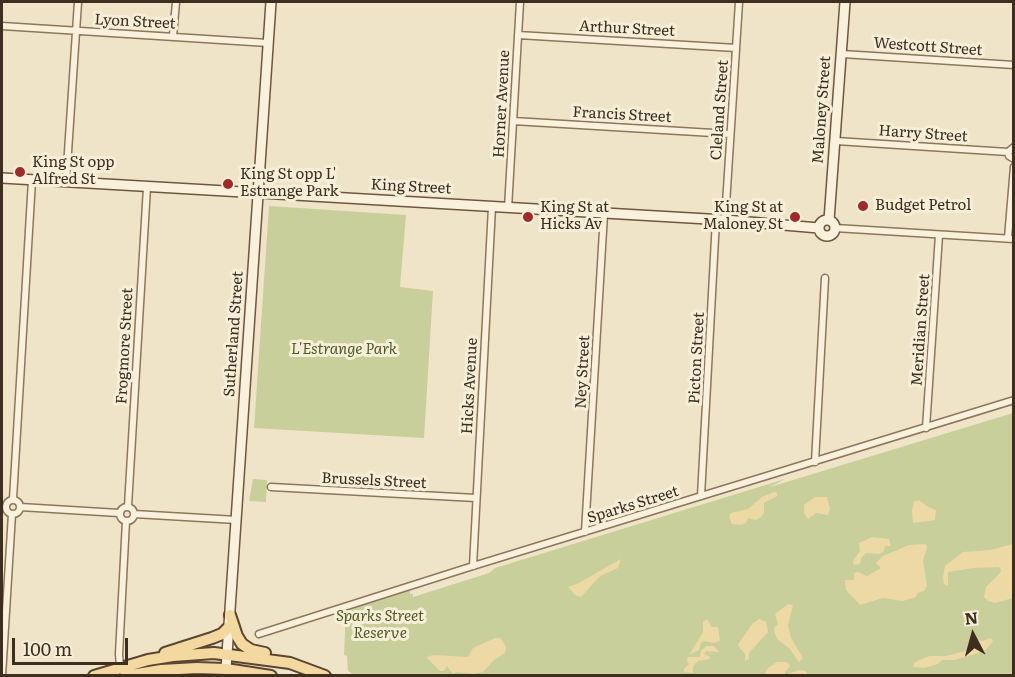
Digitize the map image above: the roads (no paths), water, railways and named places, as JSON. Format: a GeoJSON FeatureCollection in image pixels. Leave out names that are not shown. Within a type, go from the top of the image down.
{"type":"FeatureCollection","features":[{"type":"Feature","properties":{"kind":"main road","name":"Sutherland Street"},"geometry":{"type":"LineString","coordinates":[[226,669],[271,2]]}},
{"type":"Feature","properties":{"kind":"main road","name":"Maloney Street"},"geometry":{"type":"LineString","coordinates":[[832,224],[845,2]]}},
{"type":"Feature","properties":{"kind":"main road","name":"King Street"},"geometry":{"type":"LineString","coordinates":[[2,178],[720,220],[819,228],[823,221],[832,224]]}},
{"type":"Feature","properties":{"kind":"main road"},"geometry":{"type":"LineString","coordinates":[[230,615],[237,636],[242,644],[251,650],[272,655],[325,675]]}},
{"type":"Feature","properties":{"kind":"main road"},"geometry":{"type":"LineString","coordinates":[[122,671],[174,649],[219,636],[229,627]]}},
{"type":"Feature","properties":{"kind":"main road"},"geometry":{"type":"LineString","coordinates":[[148,660],[193,654],[227,655],[290,663]]}},
{"type":"Feature","properties":{"kind":"main road"},"geometry":{"type":"LineString","coordinates":[[94,675],[180,668],[226,669],[271,675]]}},
{"type":"Feature","properties":{"kind":"street"},"geometry":{"type":"LineString","coordinates":[[66,182],[78,2]]}},
{"type":"Feature","properties":{"kind":"street"},"geometry":{"type":"LineString","coordinates":[[174,36],[176,2]]}},
{"type":"Feature","properties":{"kind":"street","name":"Horner Avenue"},"geometry":{"type":"LineString","coordinates":[[508,208],[520,2]]}},
{"type":"Feature","properties":{"kind":"street","name":"Cleland Street"},"geometry":{"type":"LineString","coordinates":[[720,220],[730,134],[739,2]]}},
{"type":"Feature","properties":{"kind":"street","name":"Lyon Street"},"geometry":{"type":"LineString","coordinates":[[2,26],[268,43]]}},
{"type":"Feature","properties":{"kind":"street","name":"Arthur Street"},"geometry":{"type":"LineString","coordinates":[[518,35],[736,48]]}},
{"type":"Feature","properties":{"kind":"street","name":"Westcott Street"},"geometry":{"type":"LineString","coordinates":[[842,54],[1014,65]]}},
{"type":"Feature","properties":{"kind":"street","name":"Francis Street"},"geometry":{"type":"LineString","coordinates":[[513,121],[730,134]]}},
{"type":"Feature","properties":{"kind":"street","name":"Harry Street"},"geometry":{"type":"LineString","coordinates":[[836,141],[1011,149]]}},
{"type":"Feature","properties":{"kind":"street"},"geometry":{"type":"LineString","coordinates":[[1011,149],[1009,156],[1014,159]]}},
{"type":"Feature","properties":{"kind":"street"},"geometry":{"type":"LineString","coordinates":[[832,224],[939,235],[1011,238],[1014,167]]}},
{"type":"Feature","properties":{"kind":"street"},"geometry":{"type":"LineString","coordinates":[[13,499],[32,180]]}},
{"type":"Feature","properties":{"kind":"street","name":"Frogmore Street"},"geometry":{"type":"LineString","coordinates":[[128,506],[147,187]]}},
{"type":"Feature","properties":{"kind":"street","name":"Hicks Avenue"},"geometry":{"type":"LineString","coordinates":[[473,566],[492,207]]}},
{"type":"Feature","properties":{"kind":"street","name":"Ney Street"},"geometry":{"type":"LineString","coordinates":[[585,532],[604,214]]}},
{"type":"Feature","properties":{"kind":"street","name":"Picton Street"},"geometry":{"type":"LineString","coordinates":[[701,496],[720,220]]}},
{"type":"Feature","properties":{"kind":"street","name":"Meridian Street"},"geometry":{"type":"LineString","coordinates":[[926,428],[939,235]]}},
{"type":"Feature","properties":{"kind":"street"},"geometry":{"type":"LineString","coordinates":[[815,462],[825,278]]}},
{"type":"Feature","properties":{"kind":"street","name":"Sparks Street"},"geometry":{"type":"LineString","coordinates":[[260,634],[473,566],[1014,400]]}},
{"type":"Feature","properties":{"kind":"street","name":"Brussels Street"},"geometry":{"type":"LineString","coordinates":[[271,487],[476,498]]}},
{"type":"Feature","properties":{"kind":"street"},"geometry":{"type":"LineString","coordinates":[[13,499],[3,506],[6,511],[12,514],[17,513],[20,507]]}},
{"type":"Feature","properties":{"kind":"street"},"geometry":{"type":"LineString","coordinates":[[13,499],[20,507]]}},
{"type":"Feature","properties":{"kind":"street"},"geometry":{"type":"LineString","coordinates":[[119,513],[121,509],[128,506],[134,514]]}},
{"type":"Feature","properties":{"kind":"street"},"geometry":{"type":"LineString","coordinates":[[20,507],[119,513]]}},
{"type":"Feature","properties":{"kind":"street"},"geometry":{"type":"LineString","coordinates":[[119,513],[120,518],[126,521],[132,519],[134,514]]}},
{"type":"Feature","properties":{"kind":"street"},"geometry":{"type":"LineString","coordinates":[[2,675],[4,606],[12,514]]}},
{"type":"Feature","properties":{"kind":"street"},"geometry":{"type":"LineString","coordinates":[[134,514],[237,520]]}},
{"type":"Feature","properties":{"kind":"street"},"geometry":{"type":"LineString","coordinates":[[122,671],[126,521]]}},
{"type":"Feature","properties":{"kind":"place","name":"King St opp Alfred St"},"geometry":{"type":"Point","coordinates":[20,172]}},
{"type":"Feature","properties":{"kind":"place","name":"King St opp L' Estrange Park"},"geometry":{"type":"Point","coordinates":[228,184]}},
{"type":"Feature","properties":{"kind":"place","name":"Budget Petrol"},"geometry":{"type":"Point","coordinates":[863,206]}},
{"type":"Feature","properties":{"kind":"place","name":"King St at Hicks Av"},"geometry":{"type":"Point","coordinates":[528,217]}},
{"type":"Feature","properties":{"kind":"place","name":"King St at Maloney St"},"geometry":{"type":"Point","coordinates":[795,217]}},
{"type":"Feature","properties":{"kind":"park label","name":"L'Estrange Park"},"geometry":{"type":"Point","coordinates":[344,350]}},
{"type":"Feature","properties":{"kind":"park label","name":"Sparks Street Reserve"},"geometry":{"type":"Point","coordinates":[380,626]}}]}
